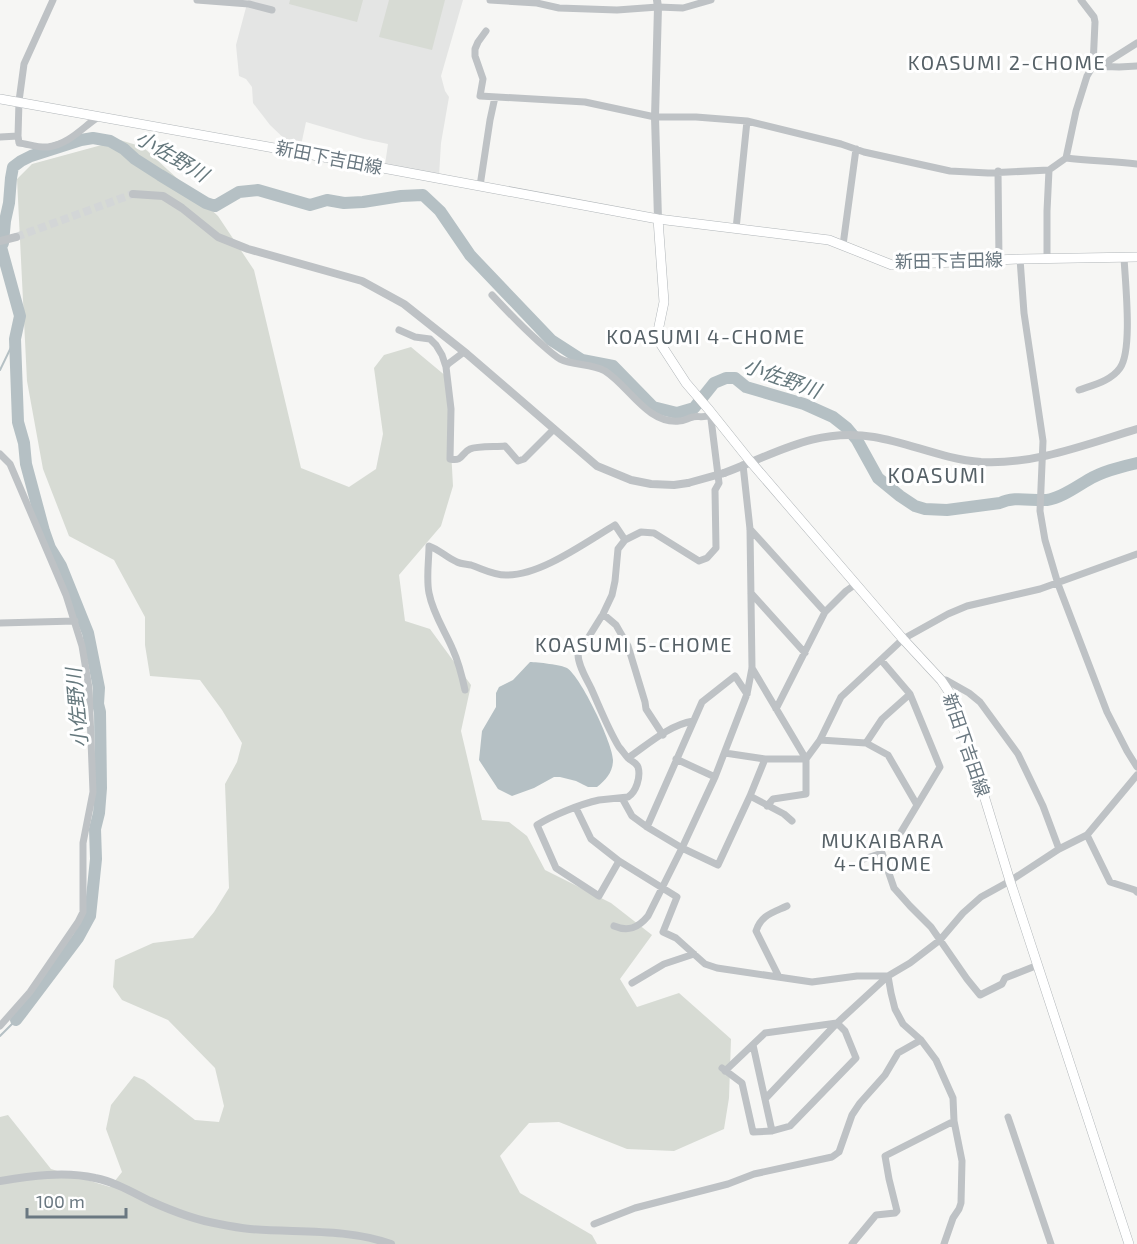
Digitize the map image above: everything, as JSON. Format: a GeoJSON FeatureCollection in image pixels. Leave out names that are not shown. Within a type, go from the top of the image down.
{"type":"FeatureCollection","features":[{"type":"Feature","properties":{"kind":"main road","name":"新田下吉田線"},"geometry":{"type":"LineString","coordinates":[[0,99],[658,219],[829,240],[892,264],[1137,257]]}},
{"type":"Feature","properties":{"kind":"main road","name":"新田下吉田線"},"geometry":{"type":"LineString","coordinates":[[658,219],[664,294],[658,331],[660,343],[686,383],[746,463],[856,584],[949,692],[965,733],[1010,881],[1130,1244]]}},
{"type":"Feature","properties":{"kind":"street"},"geometry":{"type":"LineString","coordinates":[[53,0],[24,64],[19,101],[19,143],[47,148],[70,140],[83,126],[98,117]]}},
{"type":"Feature","properties":{"kind":"street"},"geometry":{"type":"LineString","coordinates":[[197,0],[249,4],[272,10]]}},
{"type":"Feature","properties":{"kind":"street"},"geometry":{"type":"LineString","coordinates":[[490,0],[537,3],[559,8],[617,10],[657,4],[683,8],[711,0]]}},
{"type":"Feature","properties":{"kind":"street"},"geometry":{"type":"LineString","coordinates":[[486,31],[475,50],[483,79],[480,96],[585,102],[655,117],[747,121],[950,171],[1049,170],[1066,158],[1084,85],[1093,66],[1094,16],[1081,0]]}},
{"type":"Feature","properties":{"kind":"street"},"geometry":{"type":"LineString","coordinates":[[657,4],[655,117],[658,219]]}},
{"type":"Feature","properties":{"kind":"street"},"geometry":{"type":"LineString","coordinates":[[1104,67],[1107,62],[1137,43]]}},
{"type":"Feature","properties":{"kind":"street"},"geometry":{"type":"LineString","coordinates":[[1093,66],[1137,66]]}},
{"type":"Feature","properties":{"kind":"street"},"geometry":{"type":"LineString","coordinates":[[480,186],[495,98]]}},
{"type":"Feature","properties":{"kind":"street"},"geometry":{"type":"LineString","coordinates":[[736,229],[747,121]]}},
{"type":"Feature","properties":{"kind":"street"},"geometry":{"type":"LineString","coordinates":[[0,137],[18,136]]}},
{"type":"Feature","properties":{"kind":"street"},"geometry":{"type":"LineString","coordinates":[[843,245],[856,149]]}},
{"type":"Feature","properties":{"kind":"street"},"geometry":{"type":"LineString","coordinates":[[1066,158],[1137,164]]}},
{"type":"Feature","properties":{"kind":"street"},"geometry":{"type":"LineString","coordinates":[[1047,259],[1049,170]]}},
{"type":"Feature","properties":{"kind":"street"},"geometry":{"type":"LineString","coordinates":[[998,171],[999,260]]}},
{"type":"Feature","properties":{"kind":"street"},"geometry":{"type":"LineString","coordinates":[[133,194],[163,196],[218,237],[248,249],[362,281],[404,304],[464,352],[597,466],[631,480],[651,484],[688,483],[724,473],[794,444],[821,437],[873,436],[953,458],[981,462],[1011,461],[1042,456],[1137,429]]}},
{"type":"Feature","properties":{"kind":"street"},"geometry":{"type":"LineString","coordinates":[[1079,390],[1111,377],[1123,364],[1128,333],[1124,257]]}},
{"type":"Feature","properties":{"kind":"street"},"geometry":{"type":"LineString","coordinates":[[1020,259],[1024,313],[1043,441],[1040,511],[1045,540],[1058,584],[1107,712],[1137,767]]}},
{"type":"Feature","properties":{"kind":"street"},"geometry":{"type":"LineString","coordinates":[[492,295],[519,324],[560,359],[604,370],[628,389],[651,414],[679,421],[695,416],[702,418],[710,413],[719,483],[715,490],[716,548],[707,558],[699,561],[654,533],[641,532],[625,540],[618,549],[612,595],[603,614],[578,651],[578,658],[610,731],[628,758],[638,767],[637,780],[631,795],[597,801],[537,825],[556,868],[598,896],[619,861]]}},
{"type":"Feature","properties":{"kind":"street"},"geometry":{"type":"LineString","coordinates":[[399,330],[415,337],[430,339],[436,345],[446,367],[451,409],[450,459],[460,458],[470,449],[505,446],[519,461],[524,459],[554,429]]}},
{"type":"Feature","properties":{"kind":"street"},"geometry":{"type":"LineString","coordinates":[[446,367],[464,352]]}},
{"type":"Feature","properties":{"kind":"street"},"geometry":{"type":"LineString","coordinates":[[0,454],[9,464],[66,594],[82,646],[89,688],[93,792],[84,843],[82,912],[78,922],[30,992],[0,1026]]}},
{"type":"Feature","properties":{"kind":"street"},"geometry":{"type":"LineString","coordinates":[[614,926],[628,929],[639,925],[648,916],[715,777],[747,694],[752,669],[750,529],[746,463]]}},
{"type":"Feature","properties":{"kind":"street"},"geometry":{"type":"LineString","coordinates":[[465,690],[461,669],[436,616],[429,595],[429,546],[458,563],[505,575],[525,573],[548,564],[615,525],[625,540]]}},
{"type":"Feature","properties":{"kind":"street"},"geometry":{"type":"LineString","coordinates":[[750,529],[825,612]]}},
{"type":"Feature","properties":{"kind":"street"},"geometry":{"type":"LineString","coordinates":[[806,759],[820,740],[841,697],[903,639],[967,606],[1058,584],[1137,554]]}},
{"type":"Feature","properties":{"kind":"street"},"geometry":{"type":"LineString","coordinates":[[776,710],[825,612],[856,584]]}},
{"type":"Feature","properties":{"kind":"street"},"geometry":{"type":"LineString","coordinates":[[750,592],[805,653]]}},
{"type":"Feature","properties":{"kind":"street"},"geometry":{"type":"LineString","coordinates":[[603,614],[615,625],[628,646],[646,710],[663,735]]}},
{"type":"Feature","properties":{"kind":"street"},"geometry":{"type":"LineString","coordinates":[[0,623],[75,621]]}},
{"type":"Feature","properties":{"kind":"street"},"geometry":{"type":"LineString","coordinates":[[881,660],[910,694],[940,767],[901,832]]}},
{"type":"Feature","properties":{"kind":"street"},"geometry":{"type":"LineString","coordinates":[[752,669],[806,759],[806,794],[773,799],[767,806]]}},
{"type":"Feature","properties":{"kind":"street"},"geometry":{"type":"LineString","coordinates":[[646,827],[702,702],[735,676],[747,694]]}},
{"type":"Feature","properties":{"kind":"street"},"geometry":{"type":"LineString","coordinates":[[941,680],[946,680],[980,702],[1018,754],[1043,806],[1059,849]]}},
{"type":"Feature","properties":{"kind":"street"},"geometry":{"type":"LineString","coordinates":[[866,743],[882,719],[910,694]]}},
{"type":"Feature","properties":{"kind":"street"},"geometry":{"type":"LineString","coordinates":[[628,758],[683,723],[693,721]]}},
{"type":"Feature","properties":{"kind":"street"},"geometry":{"type":"LineString","coordinates":[[820,740],[866,743],[888,755],[917,805]]}},
{"type":"Feature","properties":{"kind":"street"},"geometry":{"type":"LineString","coordinates":[[725,753],[765,759],[806,759]]}},
{"type":"Feature","properties":{"kind":"street"},"geometry":{"type":"LineString","coordinates":[[676,759],[715,777]]}},
{"type":"Feature","properties":{"kind":"street"},"geometry":{"type":"LineString","coordinates":[[622,798],[632,816],[646,827],[718,865],[765,759]]}},
{"type":"Feature","properties":{"kind":"street"},"geometry":{"type":"LineString","coordinates":[[765,1099],[837,1023],[888,976],[910,963],[940,940],[963,913],[981,897],[1059,849],[1087,835],[1137,775]]}},
{"type":"Feature","properties":{"kind":"street"},"geometry":{"type":"LineString","coordinates":[[750,796],[784,814],[792,821]]}},
{"type":"Feature","properties":{"kind":"street"},"geometry":{"type":"LineString","coordinates":[[576,808],[591,839],[619,861],[677,897],[663,932],[676,938],[705,964],[711,967],[813,982],[857,976],[888,976]]}},
{"type":"Feature","properties":{"kind":"street"},"geometry":{"type":"LineString","coordinates":[[1087,835],[1110,882],[1137,892]]}},
{"type":"Feature","properties":{"kind":"street"},"geometry":{"type":"LineString","coordinates":[[861,860],[882,854],[894,888],[931,927],[980,995],[1002,984],[1005,978],[1038,965]]}},
{"type":"Feature","properties":{"kind":"street"},"geometry":{"type":"LineString","coordinates":[[779,977],[756,931],[764,917],[787,906]]}},
{"type":"Feature","properties":{"kind":"street"},"geometry":{"type":"LineString","coordinates":[[632,983],[664,964],[694,954]]}},
{"type":"Feature","properties":{"kind":"street"},"geometry":{"type":"LineString","coordinates":[[888,976],[895,1009],[903,1024],[921,1040],[936,1060],[953,1098],[954,1121],[962,1161],[962,1203],[953,1218],[944,1244]]}},
{"type":"Feature","properties":{"kind":"street"},"geometry":{"type":"LineString","coordinates":[[837,1023],[845,1031],[856,1058],[790,1126],[772,1131],[753,1132],[742,1083],[724,1069],[765,1033],[837,1023]]}},
{"type":"Feature","properties":{"kind":"street"},"geometry":{"type":"LineString","coordinates":[[594,1224],[635,1208],[728,1184],[754,1174],[836,1154],[852,1115],[881,1081],[897,1053],[921,1040]]}},
{"type":"Feature","properties":{"kind":"street"},"geometry":{"type":"LineString","coordinates":[[753,1045],[772,1131]]}},
{"type":"Feature","properties":{"kind":"street"},"geometry":{"type":"LineString","coordinates":[[1008,1117],[1051,1244]]}},
{"type":"Feature","properties":{"kind":"street"},"geometry":{"type":"LineString","coordinates":[[852,1244],[876,1215],[895,1214],[897,1211],[885,1156],[954,1121]]}},
{"type":"Feature","properties":{"kind":"street"},"geometry":{"type":"LineString","coordinates":[[0,1181],[62,1174],[94,1178],[122,1187],[182,1214],[216,1224],[249,1229],[345,1234],[378,1239],[391,1244]]}},
{"type":"Feature","properties":{"kind":"shaded area"},"geometry":{"type":"Polygon","coordinates":[[[248,0],[463,0],[441,76],[449,97],[441,143],[439,176],[385,165],[388,144],[306,122],[300,150],[292,146],[270,125],[253,103],[252,87],[246,79],[239,76],[236,45],[248,0]]]}},
{"type":"Feature","properties":{"kind":"shaded area"},"geometry":{"type":"Polygon","coordinates":[[[290,0],[363,0],[357,22],[289,4],[290,0]]]}},
{"type":"Feature","properties":{"kind":"shaded area"},"geometry":{"type":"Polygon","coordinates":[[[389,0],[445,0],[432,50],[379,37],[389,0]]]}},
{"type":"Feature","properties":{"kind":"shaded area"},"geometry":{"type":"Polygon","coordinates":[[[120,140],[143,147],[218,216],[254,270],[301,468],[349,487],[376,469],[383,434],[374,368],[384,355],[411,347],[447,377],[453,486],[441,526],[399,575],[405,621],[430,629],[471,685],[461,731],[482,820],[509,822],[527,836],[545,870],[611,903],[652,935],[620,979],[637,1007],[679,993],[731,1039],[729,1098],[724,1129],[674,1151],[627,1149],[559,1122],[529,1123],[500,1156],[520,1193],[592,1235],[597,1244],[0,1244],[0,1117],[8,1115],[51,1169],[110,1187],[122,1172],[106,1129],[111,1105],[134,1076],[144,1080],[195,1120],[219,1122],[224,1106],[215,1068],[168,1020],[122,1000],[113,987],[115,960],[153,943],[193,938],[214,912],[229,888],[225,784],[237,762],[242,743],[200,680],[150,676],[145,645],[145,617],[114,560],[69,536],[43,469],[27,381],[17,179],[32,164],[120,140]]]}},
{"type":"Feature","properties":{"kind":"shaded area"},"geometry":{"type":"Polygon","coordinates":[[[530,662],[567,668],[588,697],[608,740],[613,760],[608,775],[597,787],[588,787],[576,781],[554,777],[512,796],[498,789],[479,760],[482,731],[496,707],[496,693],[499,687],[513,680],[530,662]]]}},
{"type":"Feature","properties":{"kind":"waterway","name":"小佐野川"},"geometry":{"type":"LineString","coordinates":[[16,1020],[78,938],[90,916],[96,859],[95,829],[101,788],[99,688],[88,633],[44,531],[26,464],[24,443],[18,422],[15,339],[20,316],[1,247],[13,167],[31,156],[81,140],[93,138],[110,141],[160,175],[206,203],[215,206],[239,192],[258,190],[310,205],[327,200],[344,203],[423,195],[440,211],[470,255],[551,340],[582,360],[613,366],[653,407],[677,413],[694,408],[714,383],[726,378],[735,378],[746,387],[804,404],[833,417],[857,440],[878,478],[915,506],[925,509],[947,510],[1011,500],[1052,499],[1100,474],[1137,463]]}},
{"type":"Feature","properties":{"kind":"waterway"},"geometry":{"type":"LineString","coordinates":[[0,370],[15,339]]}},
{"type":"Feature","properties":{"kind":"waterway","name":"小佐野川"},"geometry":{"type":"LineString","coordinates":[[0,1036],[16,1020]]}},
{"type":"Feature","properties":{"kind":"tunnel"},"geometry":{"type":"LineString","coordinates":[[16,237],[133,194]]}},
{"type":"Feature","properties":{"kind":"district","name":"KOASUMI 2-CHOME"},"geometry":{"type":"Point","coordinates":[1007,63]}},
{"type":"Feature","properties":{"kind":"district","name":"KOASUMI 4-CHOME"},"geometry":{"type":"Point","coordinates":[706,337]}},
{"type":"Feature","properties":{"kind":"district","name":"KOASUMI"},"geometry":{"type":"Point","coordinates":[937,476]}},
{"type":"Feature","properties":{"kind":"district","name":"KOASUMI 5-CHOME"},"geometry":{"type":"Point","coordinates":[634,645]}},
{"type":"Feature","properties":{"kind":"district","name":"MUKAIBARA 4-CHOME"},"geometry":{"type":"Point","coordinates":[883,852]}}]}
